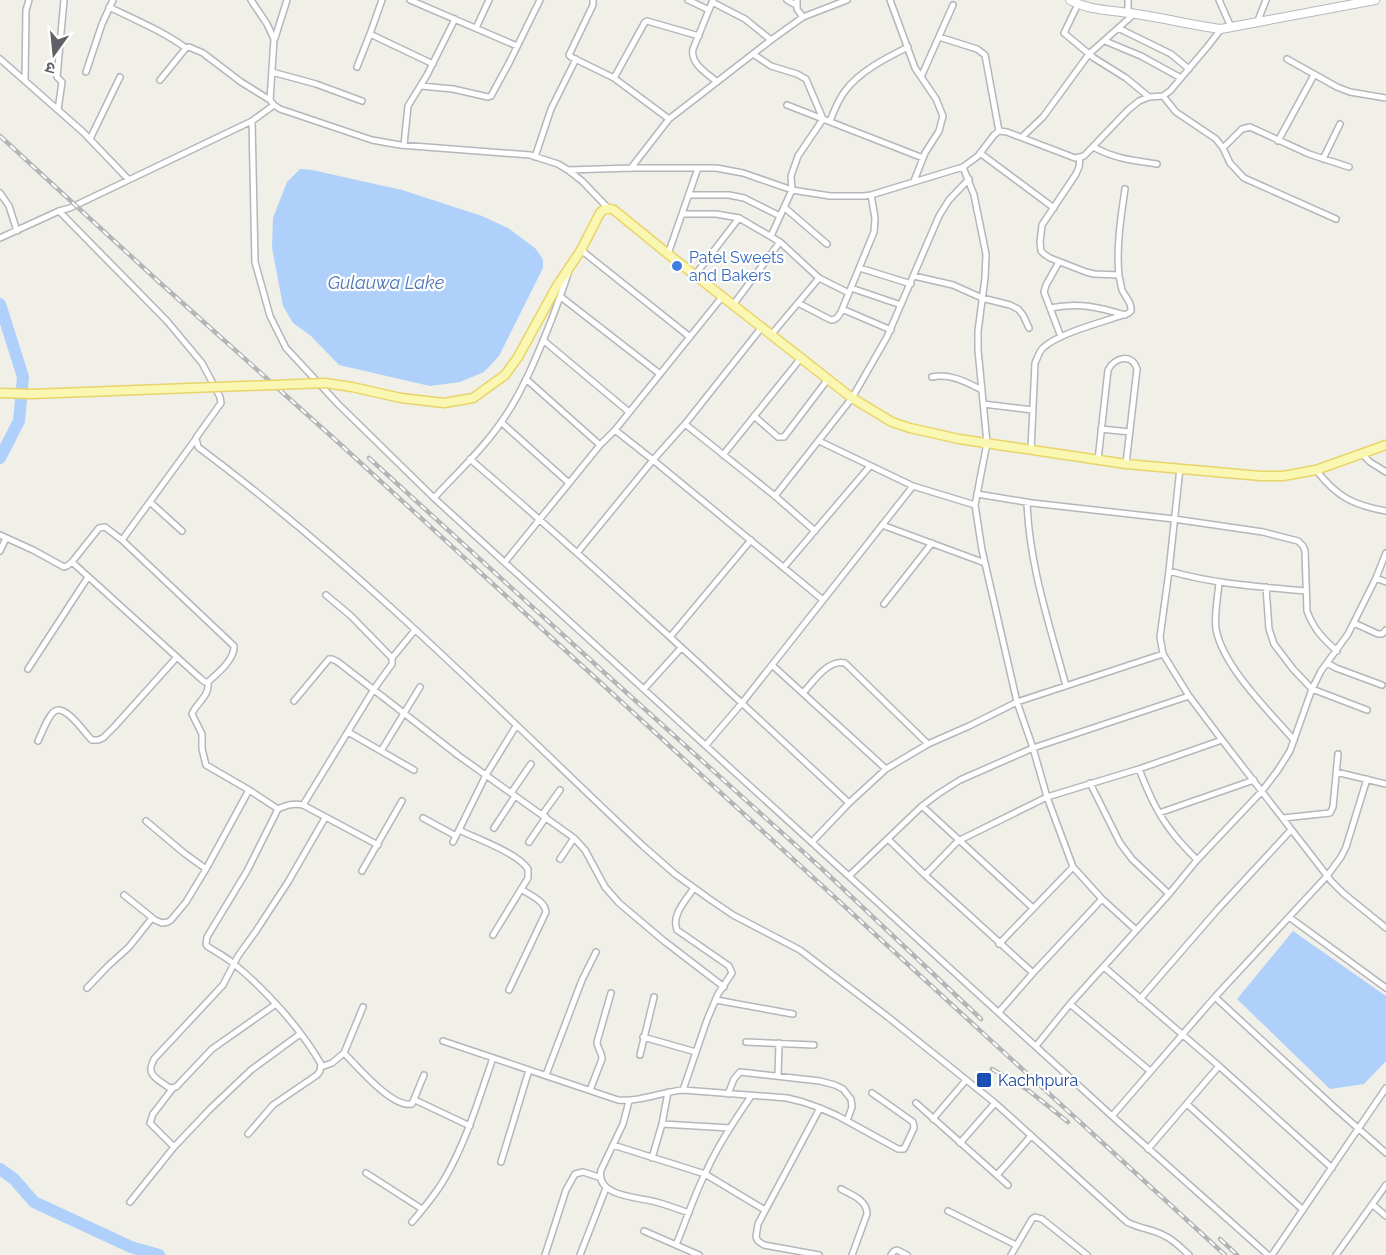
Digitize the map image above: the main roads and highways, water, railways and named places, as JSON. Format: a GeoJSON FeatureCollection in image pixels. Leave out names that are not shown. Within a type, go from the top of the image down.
{"type":"FeatureCollection","features":[{"type":"Feature","properties":{"kind":"main road"},"geometry":{"type":"LineString","coordinates":[[0,393],[32,394],[325,383],[401,398],[444,403],[473,398],[505,375],[518,357],[600,213],[608,208],[614,210],[852,398],[892,422],[910,428],[959,439],[1126,464],[1261,476],[1283,476],[1316,471],[1386,445]]}},
{"type":"Feature","properties":{"kind":"water","name":"Gulauwa Lake"},"geometry":{"type":"Polygon","coordinates":[[[300,169],[402,190],[482,216],[508,228],[535,248],[543,259],[543,268],[499,356],[484,372],[460,382],[430,386],[339,365],[311,336],[293,323],[283,306],[272,248],[273,218],[287,182],[300,169]]]}},
{"type":"Feature","properties":{"kind":"water"},"geometry":{"type":"Polygon","coordinates":[[[1293,931],[1386,996],[1386,1061],[1364,1084],[1330,1089],[1237,999],[1293,931]]]}},
{"type":"Feature","properties":{"kind":"waterway"},"geometry":{"type":"LineString","coordinates":[[0,304],[23,377],[19,421],[0,458]]}},
{"type":"Feature","properties":{"kind":"waterway"},"geometry":{"type":"LineString","coordinates":[[0,1169],[14,1179],[34,1202],[131,1247],[159,1255]]}},
{"type":"Feature","properties":{"kind":"railway"},"geometry":{"type":"LineString","coordinates":[[0,136],[340,444],[1225,1255]]}},
{"type":"Feature","properties":{"kind":"railway"},"geometry":{"type":"LineString","coordinates":[[369,458],[820,867],[981,1019]]}},
{"type":"Feature","properties":{"kind":"railway"},"geometry":{"type":"LineString","coordinates":[[992,1069],[1028,1090],[1068,1122]]}},
{"type":"Feature","properties":{"kind":"railway"},"geometry":{"type":"LineString","coordinates":[[1220,1239],[1237,1255]]}},
{"type":"Feature","properties":{"kind":"place","name":"Patel Sweets and Bakers"},"geometry":{"type":"Point","coordinates":[677,266]}},
{"type":"Feature","properties":{"kind":"place","name":"Kachhpura"},"geometry":{"type":"Point","coordinates":[984,1080]}}]}
